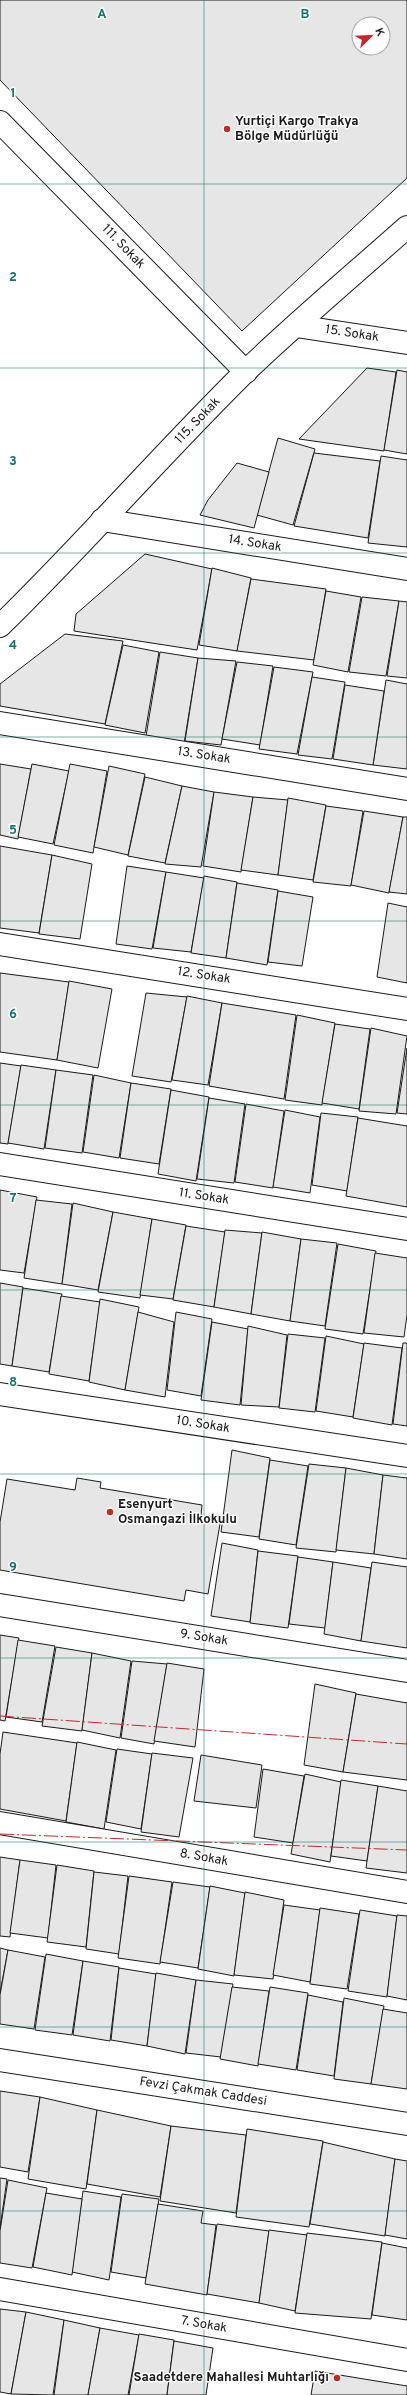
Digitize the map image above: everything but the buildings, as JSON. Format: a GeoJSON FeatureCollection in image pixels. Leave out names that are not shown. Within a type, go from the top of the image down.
{"type":"FeatureCollection","features":[{"type":"Feature","properties":{"kind":"street","name":"111. Sokak"},"geometry":{"type":"LineString","coordinates":[[0,122],[246,372]]}},
{"type":"Feature","properties":{"kind":"street","name":"115. Sokak"},"geometry":{"type":"LineString","coordinates":[[0,626],[55,572],[102,520],[246,372],[407,227]]}},
{"type":"Feature","properties":{"kind":"street","name":"15. Sokak"},"geometry":{"type":"LineString","coordinates":[[296,326],[407,343]]}},
{"type":"Feature","properties":{"kind":"street","name":"14. Sokak"},"geometry":{"type":"LineString","coordinates":[[102,520],[407,569]]}},
{"type":"Feature","properties":{"kind":"street","name":"13. Sokak"},"geometry":{"type":"LineString","coordinates":[[0,723],[407,788]]}},
{"type":"Feature","properties":{"kind":"street","name":"12. Sokak"},"geometry":{"type":"LineString","coordinates":[[0,944],[407,1009]]}},
{"type":"Feature","properties":{"kind":"street","name":"11. Sokak"},"geometry":{"type":"LineString","coordinates":[[0,1164],[407,1229]]}},
{"type":"Feature","properties":{"kind":"street","name":"10. Sokak"},"geometry":{"type":"LineString","coordinates":[[0,1394],[407,1456]]}},
{"type":"Feature","properties":{"kind":"street","name":"9. Sokak"},"geometry":{"type":"LineString","coordinates":[[0,1605],[407,1671]]}},
{"type":"Feature","properties":{"kind":"street","name":"8. Sokak"},"geometry":{"type":"LineString","coordinates":[[0,1823],[407,1892]]}},
{"type":"Feature","properties":{"kind":"street","name":"Fevzi Çakmak Caddesi"},"geometry":{"type":"LineString","coordinates":[[0,2060],[407,2124]]}},
{"type":"Feature","properties":{"kind":"street","name":"7. Sokak"},"geometry":{"type":"LineString","coordinates":[[0,2289],[407,2360]]}},
{"type":"Feature","properties":{"kind":"power"},"geometry":{"type":"LineString","coordinates":[[0,1716],[407,1744]]}},
{"type":"Feature","properties":{"kind":"power"},"geometry":{"type":"LineString","coordinates":[[0,1834],[407,1850]]}},
{"type":"Feature","properties":{"kind":"place","name":"Yurtiçi Kargo Trakya Bölge Müdürlüğü"},"geometry":{"type":"Point","coordinates":[227,129]}},
{"type":"Feature","properties":{"kind":"place","name":"Esenyurt Osmangazi İlkokulu"},"geometry":{"type":"Point","coordinates":[110,1512]}},
{"type":"Feature","properties":{"kind":"place","name":"Saadetdere Mahallesi Muhtarlığı"},"geometry":{"type":"Point","coordinates":[337,2378]}}]}
